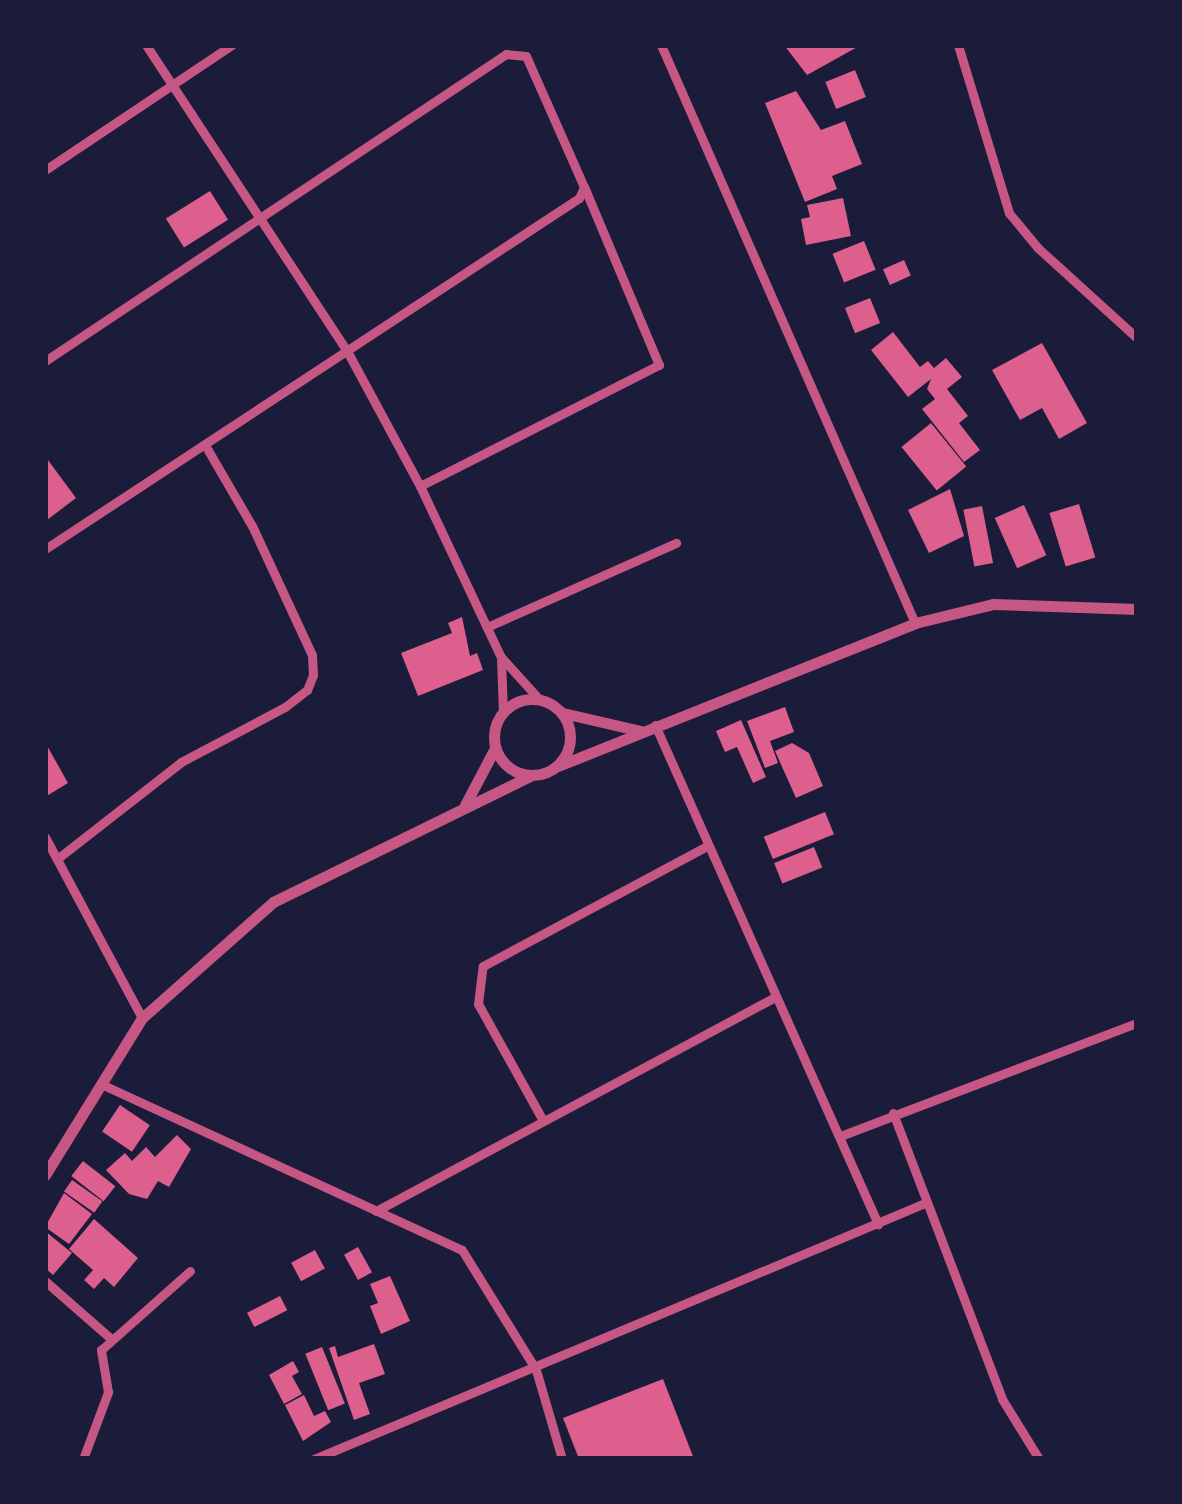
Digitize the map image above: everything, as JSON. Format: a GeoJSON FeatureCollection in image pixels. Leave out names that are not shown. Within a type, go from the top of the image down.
{"type":"FeatureCollection","features":[{"type":"Feature","properties":{"kind":"street"},"geometry":{"type":"LineString","coordinates":[[146,45],[347,351],[420,486],[501,657],[538,699],[563,714],[641,731]]}},
{"type":"Feature","properties":{"kind":"street"},"geometry":{"type":"LineString","coordinates":[[45,170],[232,45]]}},
{"type":"Feature","properties":{"kind":"street"},"geometry":{"type":"LineString","coordinates":[[661,45],[915,623]]}},
{"type":"Feature","properties":{"kind":"street"},"geometry":{"type":"LineString","coordinates":[[958,45],[1010,213],[1038,248],[1137,338]]}},
{"type":"Feature","properties":{"kind":"street"},"geometry":{"type":"LineString","coordinates":[[45,361],[514,52],[526,56],[659,365],[420,486]]}},
{"type":"Feature","properties":{"kind":"street"},"geometry":{"type":"LineString","coordinates":[[45,549],[578,198],[584,187]]}},
{"type":"Feature","properties":{"kind":"street"},"geometry":{"type":"LineString","coordinates":[[58,859],[182,762],[285,708],[307,690],[314,674],[312,656],[252,526],[205,445]]}},
{"type":"Feature","properties":{"kind":"street"},"geometry":{"type":"LineString","coordinates":[[487,627],[676,543]]}},
{"type":"Feature","properties":{"kind":"street"},"geometry":{"type":"LineString","coordinates":[[45,1175],[142,1018],[288,892],[530,776],[915,623],[993,604],[1137,609]]}},
{"type":"Feature","properties":{"kind":"street"},"geometry":{"type":"LineString","coordinates":[[465,805],[495,748],[503,712],[501,657]]}},
{"type":"Feature","properties":{"kind":"street"},"geometry":{"type":"LineString","coordinates":[[503,712],[538,699]]}},
{"type":"Feature","properties":{"kind":"street"},"geometry":{"type":"LineString","coordinates":[[558,766],[571,736],[563,714]]}},
{"type":"Feature","properties":{"kind":"street"},"geometry":{"type":"LineString","coordinates":[[656,725],[705,846],[843,1135],[878,1224]]}},
{"type":"Feature","properties":{"kind":"street"},"geometry":{"type":"LineString","coordinates":[[495,748],[513,770],[530,776]]}},
{"type":"Feature","properties":{"kind":"street"},"geometry":{"type":"LineString","coordinates":[[45,837],[142,1018]]}},
{"type":"Feature","properties":{"kind":"street"},"geometry":{"type":"LineString","coordinates":[[542,1117],[478,1004],[482,966],[705,846]]}},
{"type":"Feature","properties":{"kind":"street"},"geometry":{"type":"LineString","coordinates":[[376,1211],[542,1117],[776,997]]}},
{"type":"Feature","properties":{"kind":"street"},"geometry":{"type":"LineString","coordinates":[[843,1135],[893,1112],[1137,1023]]}},
{"type":"Feature","properties":{"kind":"street"},"geometry":{"type":"LineString","coordinates":[[101,1084],[472,1259],[536,1370],[562,1459]]}},
{"type":"Feature","properties":{"kind":"street"},"geometry":{"type":"LineString","coordinates":[[893,1112],[1002,1399],[1039,1459]]}},
{"type":"Feature","properties":{"kind":"street"},"geometry":{"type":"LineString","coordinates":[[314,1459],[430,1405],[536,1370],[925,1203]]}},
{"type":"Feature","properties":{"kind":"street"},"geometry":{"type":"LineString","coordinates":[[82,1459],[108,1392],[101,1350],[190,1270]]}},
{"type":"Feature","properties":{"kind":"street"},"geometry":{"type":"LineString","coordinates":[[45,1281],[110,1338]]}},
{"type":"Feature","properties":{"kind":"building"},"geometry":{"type":"Polygon","coordinates":[[[784,45],[861,45],[807,75],[784,45]]]}},
{"type":"Feature","properties":{"kind":"building"},"geometry":{"type":"Polygon","coordinates":[[[855,70],[866,97],[836,109],[825,82],[855,70]]]}},
{"type":"Feature","properties":{"kind":"building"},"geometry":{"type":"Polygon","coordinates":[[[796,91],[821,130],[845,121],[862,164],[832,176],[837,189],[805,202],[765,103],[796,91]]]}},
{"type":"Feature","properties":{"kind":"building"},"geometry":{"type":"Polygon","coordinates":[[[210,191],[228,220],[184,247],[166,219],[210,191]]]}},
{"type":"Feature","properties":{"kind":"building"},"geometry":{"type":"Polygon","coordinates":[[[843,198],[851,236],[806,245],[801,219],[810,217],[807,205],[843,198]]]}},
{"type":"Feature","properties":{"kind":"building"},"geometry":{"type":"Polygon","coordinates":[[[864,241],[876,270],[844,282],[832,254],[864,241]]]}},
{"type":"Feature","properties":{"kind":"building"},"geometry":{"type":"Polygon","coordinates":[[[904,260],[911,276],[890,285],[883,269],[904,260]]]}},
{"type":"Feature","properties":{"kind":"building"},"geometry":{"type":"Polygon","coordinates":[[[870,298],[880,323],[855,333],[845,308],[870,298]]]}},
{"type":"Feature","properties":{"kind":"building"},"geometry":{"type":"Polygon","coordinates":[[[893,332],[920,367],[928,361],[934,368],[946,358],[962,377],[947,389],[968,416],[959,423],[980,450],[964,462],[922,409],[935,399],[927,389],[931,379],[908,397],[871,350],[893,332]]]}},
{"type":"Feature","properties":{"kind":"building"},"geometry":{"type":"Polygon","coordinates":[[[1042,343],[1087,423],[1059,439],[1042,408],[1020,420],[992,370],[1042,343]]]}},
{"type":"Feature","properties":{"kind":"building"},"geometry":{"type":"Polygon","coordinates":[[[931,423],[966,467],[937,490],[901,447],[931,423]]]}},
{"type":"Feature","properties":{"kind":"building"},"geometry":{"type":"Polygon","coordinates":[[[45,456],[76,498],[47,520],[45,517],[45,456]]]}},
{"type":"Feature","properties":{"kind":"building"},"geometry":{"type":"Polygon","coordinates":[[[950,489],[964,536],[929,553],[908,510],[950,489]]]}},
{"type":"Feature","properties":{"kind":"building"},"geometry":{"type":"Polygon","coordinates":[[[1079,504],[1095,558],[1066,567],[1049,513],[1079,504]]]}},
{"type":"Feature","properties":{"kind":"building"},"geometry":{"type":"Polygon","coordinates":[[[1024,505],[1046,555],[1017,568],[995,518],[1024,505]]]}},
{"type":"Feature","properties":{"kind":"building"},"geometry":{"type":"Polygon","coordinates":[[[982,506],[993,563],[974,567],[963,510],[982,506]]]}},
{"type":"Feature","properties":{"kind":"building"},"geometry":{"type":"Polygon","coordinates":[[[462,617],[470,656],[477,653],[483,670],[418,696],[401,653],[452,633],[448,623],[462,617]]]}},
{"type":"Feature","properties":{"kind":"building"},"geometry":{"type":"Polygon","coordinates":[[[785,707],[794,732],[770,741],[778,763],[765,768],[747,721],[785,707]]]}},
{"type":"Feature","properties":{"kind":"building"},"geometry":{"type":"Polygon","coordinates":[[[741,720],[766,777],[753,783],[737,747],[725,752],[716,731],[741,720]]]}},
{"type":"Feature","properties":{"kind":"building"},"geometry":{"type":"Polygon","coordinates":[[[45,742],[68,783],[45,797],[45,742]]]}},
{"type":"Feature","properties":{"kind":"building"},"geometry":{"type":"Polygon","coordinates":[[[792,743],[809,753],[823,786],[796,798],[775,751],[792,743]]]}},
{"type":"Feature","properties":{"kind":"building"},"geometry":{"type":"Polygon","coordinates":[[[825,812],[834,834],[773,859],[764,837],[825,812]]]}},
{"type":"Feature","properties":{"kind":"building"},"geometry":{"type":"Polygon","coordinates":[[[814,847],[822,867],[782,884],[774,863],[814,847]]]}},
{"type":"Feature","properties":{"kind":"building"},"geometry":{"type":"Polygon","coordinates":[[[120,1105],[150,1125],[132,1152],[102,1132],[120,1105]]]}},
{"type":"Feature","properties":{"kind":"building"},"geometry":{"type":"Polygon","coordinates":[[[177,1135],[191,1149],[169,1187],[158,1181],[147,1199],[129,1194],[106,1170],[125,1153],[132,1161],[146,1147],[155,1157],[177,1135]]]}},
{"type":"Feature","properties":{"kind":"building"},"geometry":{"type":"Polygon","coordinates":[[[83,1161],[115,1186],[104,1201],[71,1176],[83,1161]]]}},
{"type":"Feature","properties":{"kind":"building"},"geometry":{"type":"Polygon","coordinates":[[[72,1180],[102,1201],[94,1213],[64,1191],[72,1180]]]}},
{"type":"Feature","properties":{"kind":"building"},"geometry":{"type":"Polygon","coordinates":[[[64,1193],[92,1214],[69,1244],[45,1227],[64,1193]]]}},
{"type":"Feature","properties":{"kind":"building"},"geometry":{"type":"Polygon","coordinates":[[[94,1219],[138,1258],[114,1287],[104,1278],[94,1289],[84,1280],[93,1270],[69,1249],[94,1219]]]}},
{"type":"Feature","properties":{"kind":"building"},"geometry":{"type":"Polygon","coordinates":[[[45,1231],[72,1253],[53,1275],[45,1268],[45,1231]]]}},
{"type":"Feature","properties":{"kind":"building"},"geometry":{"type":"Polygon","coordinates":[[[358,1247],[372,1272],[358,1280],[344,1255],[358,1247]]]}},
{"type":"Feature","properties":{"kind":"building"},"geometry":{"type":"Polygon","coordinates":[[[315,1250],[325,1269],[301,1281],[291,1263],[315,1250]]]}},
{"type":"Feature","properties":{"kind":"building"},"geometry":{"type":"Polygon","coordinates":[[[390,1276],[410,1321],[381,1334],[370,1306],[378,1303],[370,1284],[390,1276]]]}},
{"type":"Feature","properties":{"kind":"building"},"geometry":{"type":"Polygon","coordinates":[[[280,1296],[287,1310],[254,1327],[247,1313],[280,1296]]]}},
{"type":"Feature","properties":{"kind":"building"},"geometry":{"type":"Polygon","coordinates":[[[374,1344],[385,1374],[359,1383],[370,1414],[354,1420],[329,1348],[335,1346],[338,1357],[374,1344]]]}},
{"type":"Feature","properties":{"kind":"building"},"geometry":{"type":"Polygon","coordinates":[[[322,1347],[345,1404],[328,1410],[305,1354],[322,1347]]]}},
{"type":"Feature","properties":{"kind":"building"},"geometry":{"type":"Polygon","coordinates":[[[293,1361],[299,1372],[292,1376],[302,1394],[284,1404],[269,1375],[293,1361]]]}},
{"type":"Feature","properties":{"kind":"building"},"geometry":{"type":"Polygon","coordinates":[[[663,1379],[694,1459],[579,1459],[563,1418],[663,1379]]]}},
{"type":"Feature","properties":{"kind":"building"},"geometry":{"type":"Polygon","coordinates":[[[304,1395],[314,1416],[325,1411],[331,1422],[303,1441],[285,1405],[304,1395]]]}}]}
